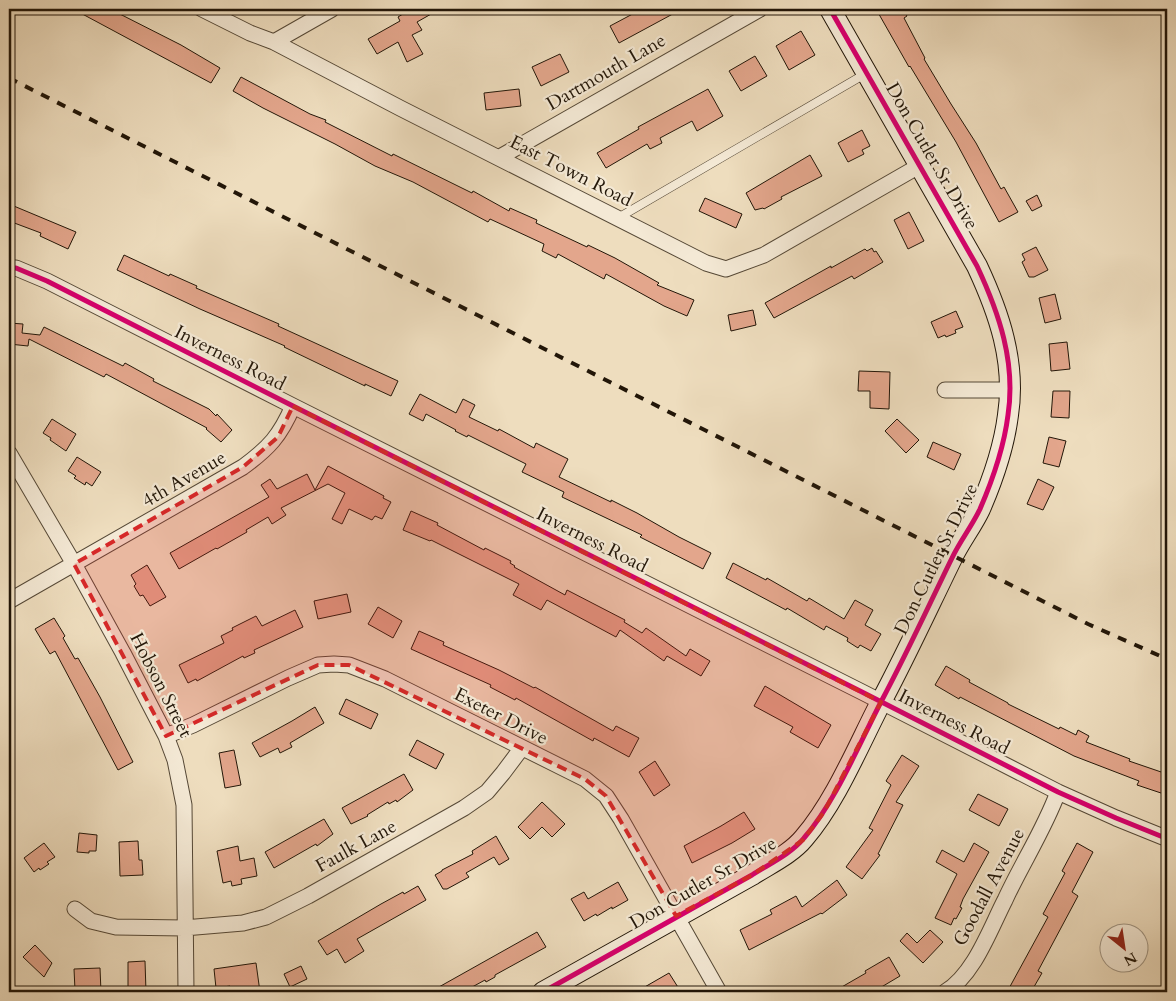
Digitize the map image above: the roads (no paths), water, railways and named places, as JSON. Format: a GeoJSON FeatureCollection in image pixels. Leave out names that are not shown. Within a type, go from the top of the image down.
{"type":"FeatureCollection","features":[{"type":"Feature","properties":{"kind":"street","name":"East Town Road"},"geometry":{"type":"LineString","coordinates":[[202,9],[250,33],[274,42],[706,263],[726,269],[764,255],[919,166]]}},
{"type":"Feature","properties":{"kind":"street"},"geometry":{"type":"LineString","coordinates":[[274,42],[332,9]]}},
{"type":"Feature","properties":{"kind":"street","name":"Dartmouth Lane"},"geometry":{"type":"LineString","coordinates":[[500,158],[760,9]]}},
{"type":"Feature","properties":{"kind":"street","name":"Don Cutler Sr Drive"},"geometry":{"type":"LineString","coordinates":[[543,992],[752,875],[803,840],[824,812],[881,702],[953,555],[979,510],[1002,447],[1011,390],[1010,375],[1006,344],[989,292],[977,266],[830,9]]}},
{"type":"Feature","properties":{"kind":"street","name":"Inverness Road"},"geometry":{"type":"LineString","coordinates":[[9,268],[16,268],[47,281],[1058,792],[1116,818],[1163,836]]}},
{"type":"Feature","properties":{"kind":"street"},"geometry":{"type":"LineString","coordinates":[[945,390],[1011,390]]}},
{"type":"Feature","properties":{"kind":"street","name":"4th Avenue"},"geometry":{"type":"LineString","coordinates":[[9,601],[243,467],[261,454],[278,437],[293,406]]}},
{"type":"Feature","properties":{"kind":"street","name":"Hobson Street"},"geometry":{"type":"LineString","coordinates":[[9,453],[74,564],[123,653],[166,736],[175,760],[184,805],[186,992]]}},
{"type":"Feature","properties":{"kind":"street","name":"Exeter Drive"},"geometry":{"type":"LineString","coordinates":[[166,736],[318,665],[349,665],[385,679],[521,749],[585,779],[606,796],[622,820],[719,992]]}},
{"type":"Feature","properties":{"kind":"street","name":"Faulk Lane"},"geometry":{"type":"LineString","coordinates":[[75,909],[90,921],[116,927],[184,928],[243,923],[266,917],[308,896],[464,808],[487,792],[504,773],[521,749]]}},
{"type":"Feature","properties":{"kind":"street","name":"Goodall Avenue"},"geometry":{"type":"LineString","coordinates":[[945,992],[955,986],[986,941],[1004,900],[1049,816],[1058,792]]}},
{"type":"Feature","properties":{"kind":"lane"},"geometry":{"type":"LineString","coordinates":[[618,218],[867,72]]}},
{"type":"Feature","properties":{"kind":"railway"},"geometry":{"type":"LineString","coordinates":[[9,78],[1088,624],[1167,659]]}}]}
